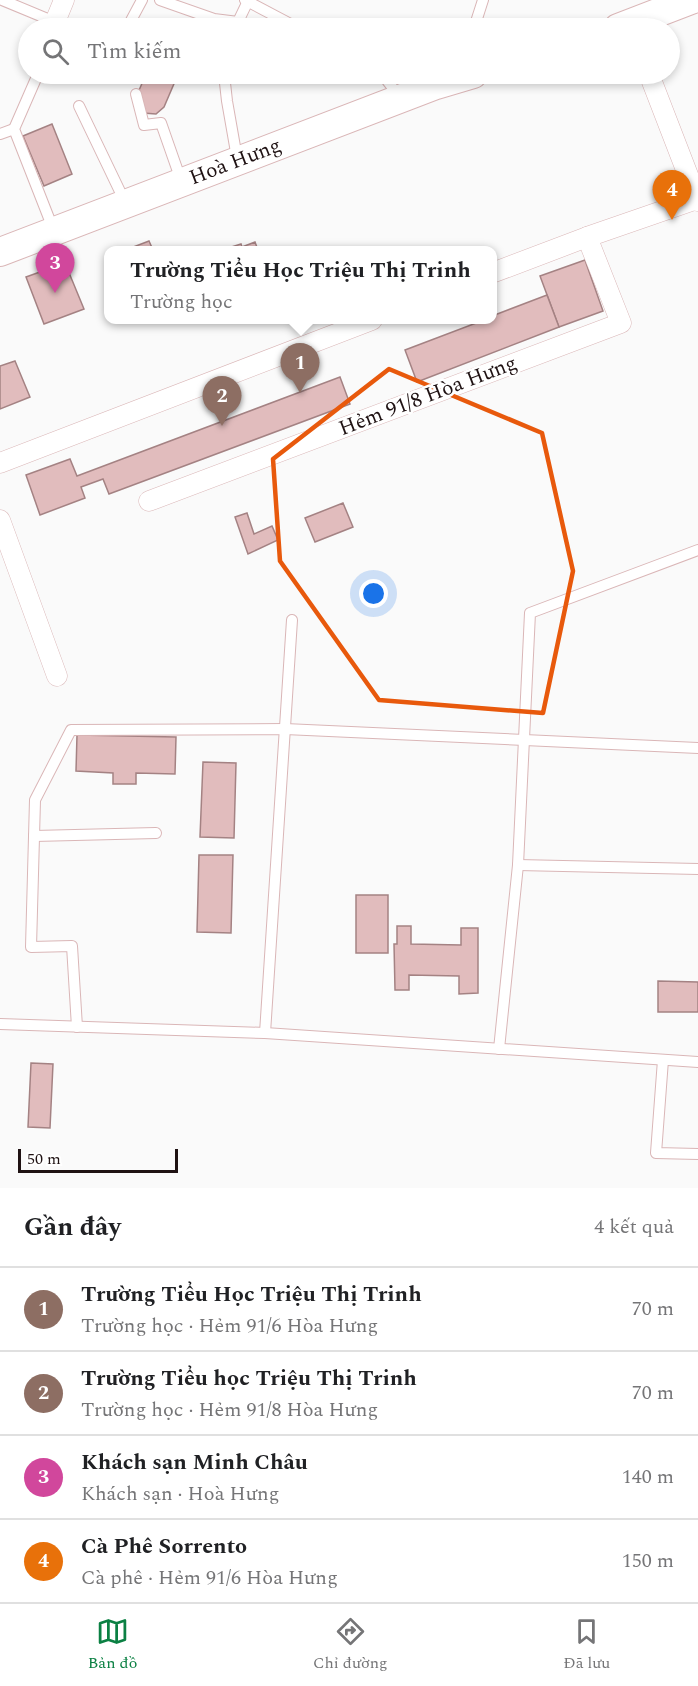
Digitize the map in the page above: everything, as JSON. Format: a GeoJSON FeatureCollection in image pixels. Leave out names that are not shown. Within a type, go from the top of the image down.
{"type":"FeatureCollection","features":[{"type":"Feature","properties":{"kind":"street"},"geometry":{"type":"LineString","coordinates":[[58,18],[64,0]]}},
{"type":"Feature","properties":{"kind":"street"},"geometry":{"type":"LineString","coordinates":[[649,18],[692,0]]}},
{"type":"Feature","properties":{"kind":"street","name":"Hoà Hưng"},"geometry":{"type":"LineString","coordinates":[[0,252],[444,84]]}},
{"type":"Feature","properties":{"kind":"street"},"geometry":{"type":"LineString","coordinates":[[497,271],[587,237],[698,200],[653,84]]}},
{"type":"Feature","properties":{"kind":"street","name":"Hẻm 91/8 Hòa Hưng"},"geometry":{"type":"LineString","coordinates":[[149,501],[621,323],[587,237]]}},
{"type":"Feature","properties":{"kind":"street"},"geometry":{"type":"LineString","coordinates":[[0,463],[362,324]]}},
{"type":"Feature","properties":{"kind":"street"},"geometry":{"type":"LineString","coordinates":[[0,520],[57,676]]}},
{"type":"Feature","properties":{"kind":"lane"},"geometry":{"type":"LineString","coordinates":[[2,0],[41,18]]}},
{"type":"Feature","properties":{"kind":"lane"},"geometry":{"type":"LineString","coordinates":[[133,18],[142,0]]}},
{"type":"Feature","properties":{"kind":"lane"},"geometry":{"type":"LineString","coordinates":[[160,0],[211,18]]}},
{"type":"Feature","properties":{"kind":"lane"},"geometry":{"type":"LineString","coordinates":[[477,18],[483,0]]}},
{"type":"Feature","properties":{"kind":"lane"},"geometry":{"type":"LineString","coordinates":[[239,18],[246,1],[279,18]]}},
{"type":"Feature","properties":{"kind":"lane"},"geometry":{"type":"LineString","coordinates":[[34,84],[14,129],[54,232]]}},
{"type":"Feature","properties":{"kind":"lane"},"geometry":{"type":"LineString","coordinates":[[225,84],[238,162]]}},
{"type":"Feature","properties":{"kind":"lane"},"geometry":{"type":"LineString","coordinates":[[390,84],[401,99]]}},
{"type":"Feature","properties":{"kind":"lane"},"geometry":{"type":"LineString","coordinates":[[136,94],[144,125],[162,123],[182,183]]}},
{"type":"Feature","properties":{"kind":"lane"},"geometry":{"type":"LineString","coordinates":[[79,106],[126,204]]}},
{"type":"Feature","properties":{"kind":"lane"},"geometry":{"type":"LineString","coordinates":[[0,134],[14,129]]}},
{"type":"Feature","properties":{"kind":"lane"},"geometry":{"type":"LineString","coordinates":[[499,1049],[518,865],[530,614],[698,550]]}},
{"type":"Feature","properties":{"kind":"lane"},"geometry":{"type":"LineString","coordinates":[[266,1033],[292,620]]}},
{"type":"Feature","properties":{"kind":"lane"},"geometry":{"type":"LineString","coordinates":[[77,1026],[72,946],[30,947],[35,800],[71,730],[285,729],[698,748]]}},
{"type":"Feature","properties":{"kind":"lane"},"geometry":{"type":"LineString","coordinates":[[34,836],[156,833]]}},
{"type":"Feature","properties":{"kind":"lane"},"geometry":{"type":"LineString","coordinates":[[518,865],[698,869]]}},
{"type":"Feature","properties":{"kind":"lane"},"geometry":{"type":"LineString","coordinates":[[0,1023],[266,1033],[698,1062]]}},
{"type":"Feature","properties":{"kind":"lane"},"geometry":{"type":"LineString","coordinates":[[663,1060],[656,1153],[698,1154]]}},
{"type":"Feature","properties":{"kind":"highlighted area"},"geometry":{"type":"Polygon","coordinates":[[[389,369],[542,433],[573,571],[543,713],[379,700],[280,561],[273,459],[389,369]]]}},
{"type":"Feature","properties":{"kind":"building"},"geometry":{"type":"Polygon","coordinates":[[[142,84],[174,84],[164,107],[156,114],[143,113],[137,95],[142,84]]]}},
{"type":"Feature","properties":{"kind":"building"},"geometry":{"type":"Polygon","coordinates":[[[52,124],[72,174],[44,186],[23,136],[52,124]]]}},
{"type":"Feature","properties":{"kind":"building"},"geometry":{"type":"Polygon","coordinates":[[[149,241],[151,246],[136,246],[149,241]]]}},
{"type":"Feature","properties":{"kind":"building"},"geometry":{"type":"Polygon","coordinates":[[[255,242],[256,246],[245,246],[255,242]]]}},
{"type":"Feature","properties":{"kind":"building"},"geometry":{"type":"Polygon","coordinates":[[[585,260],[603,311],[559,327],[540,276],[585,260]]]}},
{"type":"Feature","properties":{"kind":"building"},"geometry":{"type":"Polygon","coordinates":[[[65,263],[84,309],[44,324],[26,277],[65,263]]]}},
{"type":"Feature","properties":{"kind":"building"},"geometry":{"type":"Polygon","coordinates":[[[547,295],[559,327],[417,382],[405,350],[473,324],[497,324],[497,314],[547,295]]]}},
{"type":"Feature","properties":{"kind":"building"},"geometry":{"type":"Polygon","coordinates":[[[15,361],[30,397],[0,409],[0,366],[15,361]]]}},
{"type":"Feature","properties":{"kind":"building"},"geometry":{"type":"Polygon","coordinates":[[[340,377],[350,404],[109,494],[103,479],[81,487],[85,498],[40,515],[26,475],[70,459],[77,476],[340,377]]]}},
{"type":"Feature","properties":{"kind":"building"},"geometry":{"type":"Polygon","coordinates":[[[343,503],[353,527],[315,542],[305,518],[343,503]]]}},
{"type":"Feature","properties":{"kind":"building"},"geometry":{"type":"Polygon","coordinates":[[[247,513],[254,534],[272,526],[278,540],[248,554],[235,517],[247,513]]]}},
{"type":"Feature","properties":{"kind":"building"},"geometry":{"type":"Polygon","coordinates":[[[77,735],[176,737],[175,774],[136,773],[136,784],[113,784],[113,773],[76,771],[77,735]]]}},
{"type":"Feature","properties":{"kind":"building"},"geometry":{"type":"Polygon","coordinates":[[[203,762],[236,763],[234,838],[200,837],[203,762]]]}},
{"type":"Feature","properties":{"kind":"building"},"geometry":{"type":"Polygon","coordinates":[[[199,855],[233,855],[231,933],[197,932],[199,855]]]}},
{"type":"Feature","properties":{"kind":"building"},"geometry":{"type":"Polygon","coordinates":[[[356,895],[388,895],[388,953],[356,953],[356,895]]]}},
{"type":"Feature","properties":{"kind":"building"},"geometry":{"type":"Polygon","coordinates":[[[397,926],[411,926],[411,944],[461,945],[461,928],[478,928],[478,993],[459,994],[459,976],[409,975],[409,990],[395,990],[394,944],[397,944],[397,926]]]}},
{"type":"Feature","properties":{"kind":"building"},"geometry":{"type":"Polygon","coordinates":[[[658,981],[698,982],[698,1012],[658,1012],[658,981]]]}},
{"type":"Feature","properties":{"kind":"building"},"geometry":{"type":"Polygon","coordinates":[[[31,1063],[53,1064],[50,1128],[28,1127],[31,1063]]]}},
{"type":"Feature","properties":{"kind":"place","name":"Cà Phê Sorrento"},"geometry":{"type":"Point","coordinates":[672,220]}},
{"type":"Feature","properties":{"kind":"place","name":"Khách sạn Minh Châu"},"geometry":{"type":"Point","coordinates":[55,293]}},
{"type":"Feature","properties":{"kind":"place","name":"Trường Tiểu Học Triệu Thị Trinh"},"geometry":{"type":"Point","coordinates":[300,393]}},
{"type":"Feature","properties":{"kind":"place","name":"Trường Tiểu học Triệu Thị Trinh"},"geometry":{"type":"Point","coordinates":[222,426]}}]}
